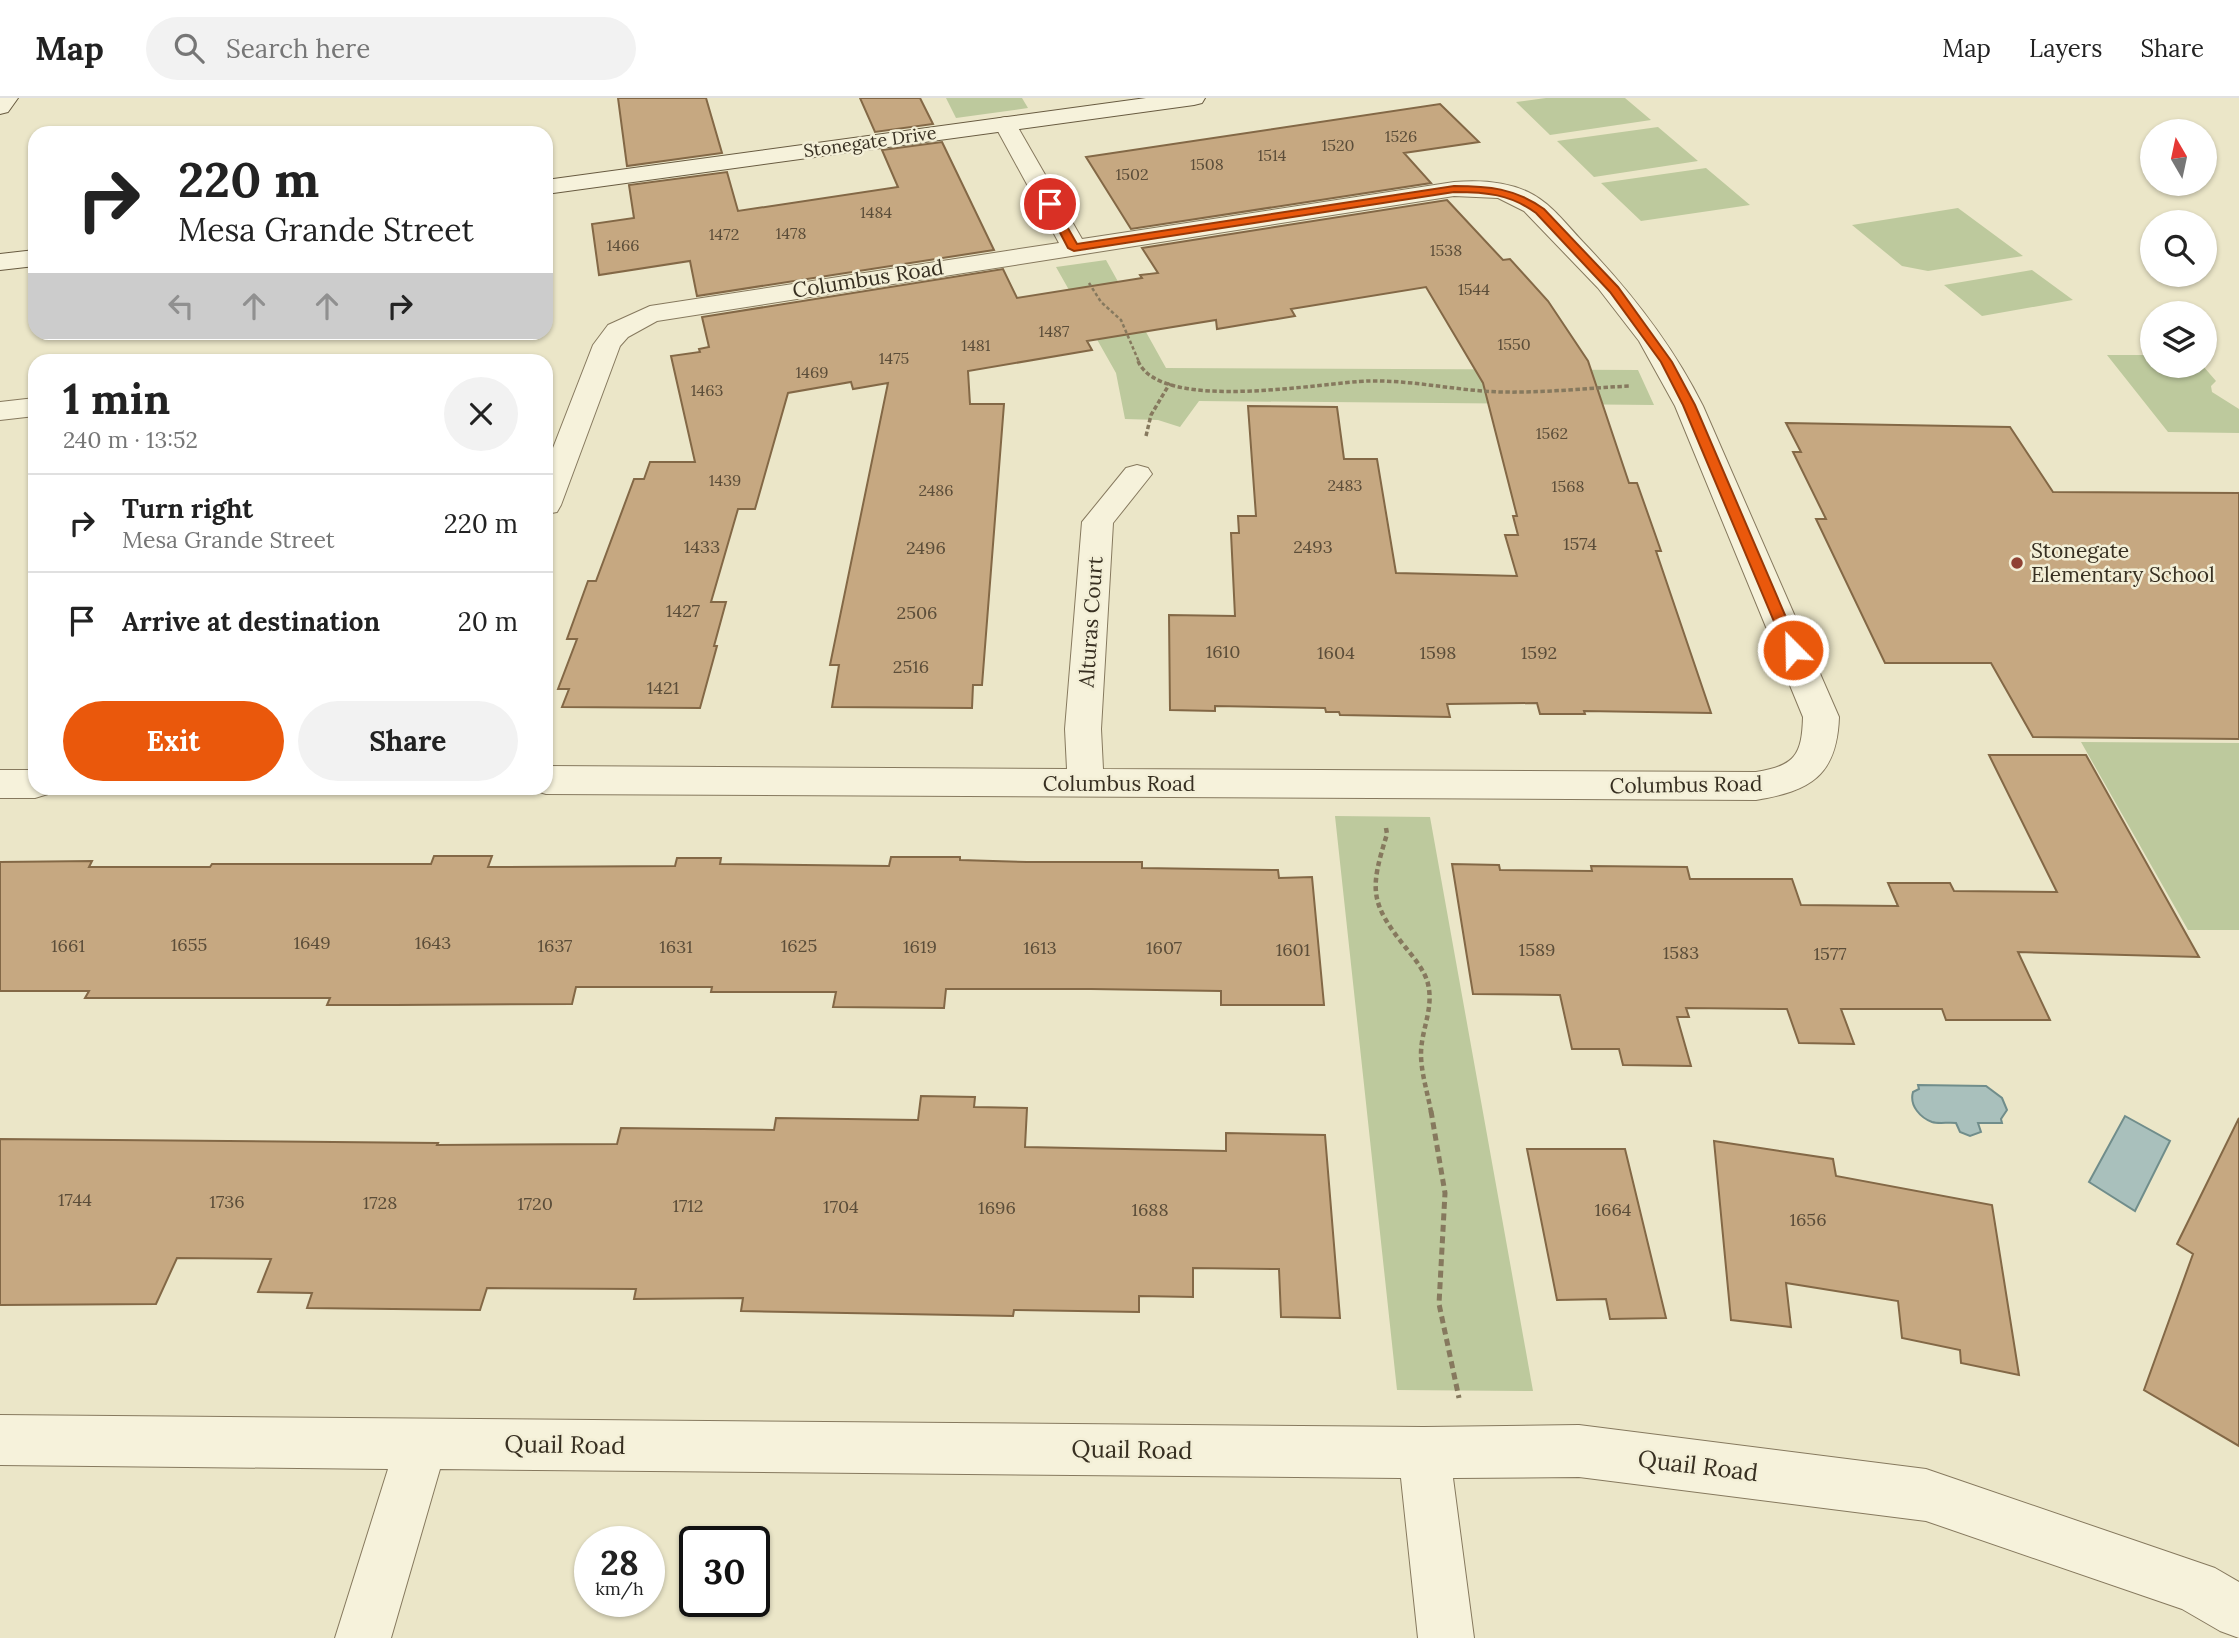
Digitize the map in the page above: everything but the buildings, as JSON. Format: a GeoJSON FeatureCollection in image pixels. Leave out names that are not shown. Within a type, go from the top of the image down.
{"type":"FeatureCollection","features":[{"type":"Feature","properties":{"kind":"street"},"geometry":{"type":"LineString","coordinates":[[0,107],[7,98]]}},
{"type":"Feature","properties":{"kind":"street","name":"Stonegate Drive"},"geometry":{"type":"LineString","coordinates":[[553,186],[1194,98]]}},
{"type":"Feature","properties":{"kind":"street"},"geometry":{"type":"LineString","coordinates":[[1005,124],[1074,248]]}},
{"type":"Feature","properties":{"kind":"street","name":"Columbus Road"},"geometry":{"type":"LineString","coordinates":[[553,487],[607,345],[618,331],[632,321],[650,314],[1454,189],[1500,191],[1514,195],[1540,211],[1594,268],[1635,315],[1679,384],[1821,717],[1821,738],[1816,757],[1804,771],[1782,782],[1756,786],[553,780]]}},
{"type":"Feature","properties":{"kind":"street"},"geometry":{"type":"LineString","coordinates":[[0,262],[28,259]]}},
{"type":"Feature","properties":{"kind":"street"},"geometry":{"type":"LineString","coordinates":[[0,411],[28,408]]}},
{"type":"Feature","properties":{"kind":"street","name":"Alturas Court"},"geometry":{"type":"LineString","coordinates":[[1086,784],[1083,729],[1098,522],[1137,474]]}},
{"type":"Feature","properties":{"kind":"street"},"geometry":{"type":"LineString","coordinates":[[0,784],[28,784]]}},
{"type":"Feature","properties":{"kind":"street","name":"Quail Road"},"geometry":{"type":"LineString","coordinates":[[0,1440],[1446,1453],[1579,1451],[1926,1495],[2196,1587],[2239,1612]]}},
{"type":"Feature","properties":{"kind":"street"},"geometry":{"type":"LineString","coordinates":[[363,1638],[422,1443]]}},
{"type":"Feature","properties":{"kind":"street"},"geometry":{"type":"LineString","coordinates":[[1446,1453],[1446,1638]]}},
{"type":"Feature","properties":{"kind":"path"},"geometry":{"type":"LineString","coordinates":[[1088,282],[1101,302],[1121,320],[1141,367],[1170,383],[1195,390],[1247,393],[1348,381],[1392,381],[1503,392],[1679,384]]}},
{"type":"Feature","properties":{"kind":"path"},"geometry":{"type":"LineString","coordinates":[[1137,474],[1151,415],[1170,383]]}},
{"type":"Feature","properties":{"kind":"path"},"geometry":{"type":"LineString","coordinates":[[1381,786],[1387,834],[1375,874],[1376,898],[1383,919],[1415,959],[1428,983],[1430,1006],[1421,1053],[1445,1194],[1439,1304],[1452,1359],[1446,1453]]}},
{"type":"Feature","properties":{"kind":"green space"},"geometry":{"type":"Polygon","coordinates":[[[946,98],[1022,98],[1028,108],[956,118],[946,98]]]}},
{"type":"Feature","properties":{"kind":"green space"},"geometry":{"type":"Polygon","coordinates":[[[1546,98],[1625,98],[1651,120],[1550,135],[1516,102],[1546,98]]]}},
{"type":"Feature","properties":{"kind":"green space"},"geometry":{"type":"Polygon","coordinates":[[[1658,127],[1698,161],[1594,177],[1557,141],[1658,127]]]}},
{"type":"Feature","properties":{"kind":"green space"},"geometry":{"type":"Polygon","coordinates":[[[1706,168],[1750,205],[1641,221],[1601,183],[1706,168]]]}},
{"type":"Feature","properties":{"kind":"green space"},"geometry":{"type":"Polygon","coordinates":[[[1958,208],[2023,256],[1928,271],[1902,266],[1852,225],[1958,208]]]}},
{"type":"Feature","properties":{"kind":"green space"},"geometry":{"type":"Polygon","coordinates":[[[1106,260],[1166,368],[1638,370],[1654,405],[1199,401],[1180,427],[1158,420],[1125,419],[1116,373],[1056,267],[1106,260]]]}},
{"type":"Feature","properties":{"kind":"green space"},"geometry":{"type":"Polygon","coordinates":[[[2032,270],[2073,300],[1982,316],[1944,285],[2032,270]]]}},
{"type":"Feature","properties":{"kind":"green space"},"geometry":{"type":"Polygon","coordinates":[[[2107,355],[2140,355],[2140,378],[2213,378],[2216,381],[2211,386],[2212,392],[2239,409],[2239,433],[2168,432],[2107,355]]]}},
{"type":"Feature","properties":{"kind":"green space"},"geometry":{"type":"Polygon","coordinates":[[[2081,742],[2239,743],[2239,930],[2188,930],[2081,742]]]}},
{"type":"Feature","properties":{"kind":"green space"},"geometry":{"type":"Polygon","coordinates":[[[1335,816],[1430,817],[1533,1391],[1397,1390],[1335,816]]]}},
{"type":"Feature","properties":{"kind":"water"},"geometry":{"type":"Polygon","coordinates":[[[1918,1085],[1986,1086],[2002,1098],[2007,1110],[2001,1119],[2002,1123],[1978,1123],[1981,1132],[1970,1136],[1960,1132],[1956,1123],[1937,1123],[1924,1118],[1914,1107],[1912,1097],[1913,1092],[1919,1089],[1918,1085]]]}},
{"type":"Feature","properties":{"kind":"water"},"geometry":{"type":"Polygon","coordinates":[[[2125,1116],[2170,1141],[2135,1211],[2089,1182],[2125,1116]]]}},
{"type":"Feature","properties":{"kind":"place","name":"Stonegate Elementary School"},"geometry":{"type":"Point","coordinates":[2017,563]}},
{"type":"Feature","properties":{"kind":"route"},"geometry":{"type":"LineString","coordinates":[[1050,204],[1074,248],[1454,189],[1500,191],[1527,201],[1540,211],[1614,289],[1666,362],[1689,405],[1793,650]]}}]}
